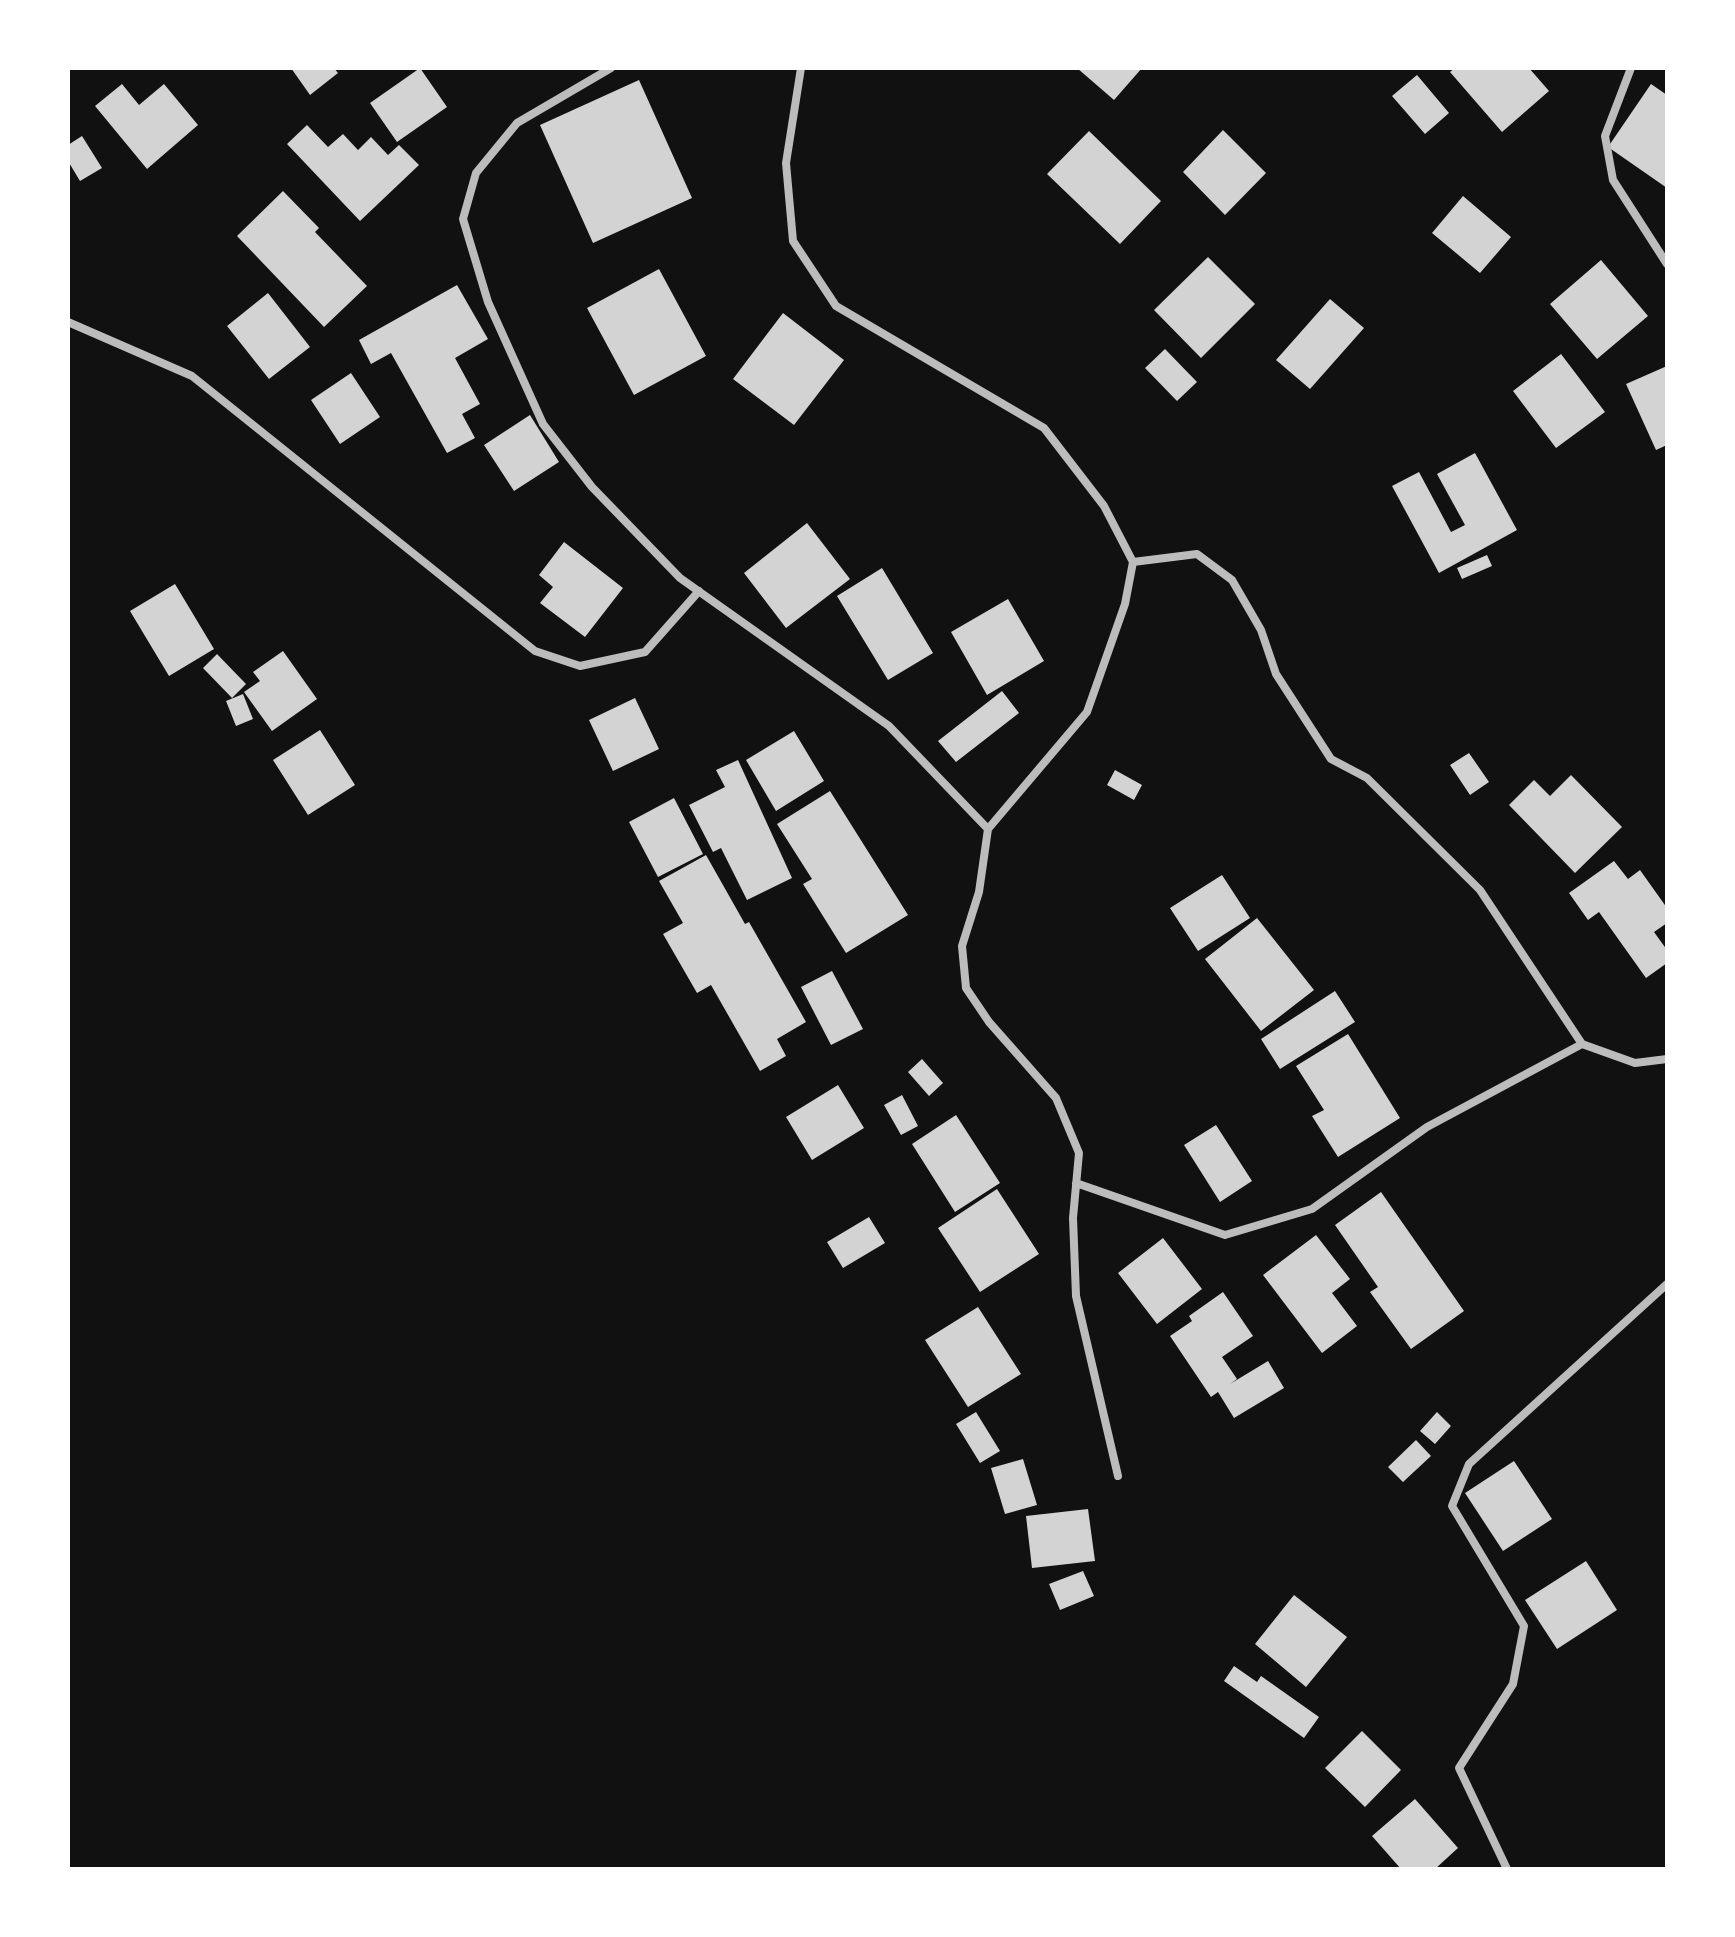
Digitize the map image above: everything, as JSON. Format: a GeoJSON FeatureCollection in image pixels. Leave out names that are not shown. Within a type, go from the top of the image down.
{"type":"FeatureCollection","features":[{"type":"Feature","properties":{"kind":"street"},"geometry":{"type":"LineString","coordinates":[[611,68],[517,123],[476,173],[463,219],[488,302],[543,424],[592,487],[680,578],[889,726],[988,829]]}},
{"type":"Feature","properties":{"kind":"street"},"geometry":{"type":"LineString","coordinates":[[801,68],[786,163],[793,241],[836,306],[1044,428],[1104,506],[1133,562],[1125,604],[1087,712],[988,829],[979,892],[962,946],[966,988],[989,1022],[1056,1098],[1079,1153],[1073,1218],[1076,1296],[1118,1476]]}},
{"type":"Feature","properties":{"kind":"street"},"geometry":{"type":"LineString","coordinates":[[1631,68],[1605,136],[1613,180],[1667,264]]}},
{"type":"Feature","properties":{"kind":"street"},"geometry":{"type":"LineString","coordinates":[[68,322],[192,376],[535,651],[580,666],[645,652],[699,591]]}},
{"type":"Feature","properties":{"kind":"street"},"geometry":{"type":"LineString","coordinates":[[1133,562],[1197,554],[1232,580],[1261,630],[1276,674],[1331,759],[1367,778],[1480,890],[1582,1044],[1635,1063],[1667,1059]]}},
{"type":"Feature","properties":{"kind":"street"},"geometry":{"type":"LineString","coordinates":[[1076,1183],[1225,1235],[1312,1209],[1427,1127],[1582,1044]]}},
{"type":"Feature","properties":{"kind":"street"},"geometry":{"type":"LineString","coordinates":[[1507,1869],[1459,1768],[1513,1684],[1524,1626],[1452,1506],[1469,1464],[1667,1284]]}},
{"type":"Feature","properties":{"kind":"building"},"geometry":{"type":"Polygon","coordinates":[[[291,68],[334,68],[338,73],[310,95],[291,68]]]}},
{"type":"Feature","properties":{"kind":"building"},"geometry":{"type":"Polygon","coordinates":[[[420,68],[447,107],[397,142],[370,103],[420,68]]]}},
{"type":"Feature","properties":{"kind":"building"},"geometry":{"type":"Polygon","coordinates":[[[1077,68],[1142,68],[1114,100],[1077,68]]]}},
{"type":"Feature","properties":{"kind":"building"},"geometry":{"type":"Polygon","coordinates":[[[1455,68],[1529,68],[1549,91],[1502,132],[1450,72],[1455,68]]]}},
{"type":"Feature","properties":{"kind":"building"},"geometry":{"type":"Polygon","coordinates":[[[1417,75],[1449,113],[1425,134],[1392,96],[1417,75]]]}},
{"type":"Feature","properties":{"kind":"building"},"geometry":{"type":"Polygon","coordinates":[[[639,80],[692,198],[593,243],[540,125],[639,80]]]}},
{"type":"Feature","properties":{"kind":"building"},"geometry":{"type":"Polygon","coordinates":[[[122,84],[139,105],[164,84],[198,125],[147,169],[95,106],[122,84]]]}},
{"type":"Feature","properties":{"kind":"building"},"geometry":{"type":"Polygon","coordinates":[[[1651,84],[1667,95],[1667,188],[1608,147],[1651,84]]]}},
{"type":"Feature","properties":{"kind":"building"},"geometry":{"type":"Polygon","coordinates":[[[307,125],[328,147],[343,134],[358,150],[371,137],[388,155],[399,145],[419,165],[360,221],[287,144],[307,125]]]}},
{"type":"Feature","properties":{"kind":"building"},"geometry":{"type":"Polygon","coordinates":[[[1223,130],[1266,173],[1225,215],[1183,172],[1223,130]]]}},
{"type":"Feature","properties":{"kind":"building"},"geometry":{"type":"Polygon","coordinates":[[[1089,131],[1161,201],[1120,244],[1047,174],[1089,131]]]}},
{"type":"Feature","properties":{"kind":"building"},"geometry":{"type":"Polygon","coordinates":[[[82,136],[102,168],[80,181],[68,161],[68,145],[82,136]]]}},
{"type":"Feature","properties":{"kind":"building"},"geometry":{"type":"Polygon","coordinates":[[[283,191],[319,228],[315,232],[367,286],[324,327],[237,236],[283,191]]]}},
{"type":"Feature","properties":{"kind":"building"},"geometry":{"type":"Polygon","coordinates":[[[1463,196],[1511,237],[1480,273],[1432,233],[1463,196]]]}},
{"type":"Feature","properties":{"kind":"building"},"geometry":{"type":"Polygon","coordinates":[[[1208,257],[1255,304],[1201,358],[1154,310],[1208,257]]]}},
{"type":"Feature","properties":{"kind":"building"},"geometry":{"type":"Polygon","coordinates":[[[1601,260],[1648,316],[1597,359],[1550,304],[1601,260]]]}},
{"type":"Feature","properties":{"kind":"building"},"geometry":{"type":"Polygon","coordinates":[[[659,269],[706,356],[634,395],[587,308],[659,269]]]}},
{"type":"Feature","properties":{"kind":"building"},"geometry":{"type":"Polygon","coordinates":[[[457,285],[488,339],[455,358],[480,404],[462,414],[475,438],[447,453],[391,353],[371,364],[359,340],[457,285]]]}},
{"type":"Feature","properties":{"kind":"building"},"geometry":{"type":"Polygon","coordinates":[[[268,293],[310,347],[269,379],[227,326],[268,293]]]}},
{"type":"Feature","properties":{"kind":"building"},"geometry":{"type":"Polygon","coordinates":[[[1330,299],[1364,328],[1310,389],[1276,360],[1330,299]]]}},
{"type":"Feature","properties":{"kind":"building"},"geometry":{"type":"Polygon","coordinates":[[[783,313],[844,360],[794,425],[733,379],[783,313]]]}},
{"type":"Feature","properties":{"kind":"building"},"geometry":{"type":"Polygon","coordinates":[[[1165,349],[1197,382],[1177,401],[1145,368],[1165,349]]]}},
{"type":"Feature","properties":{"kind":"building"},"geometry":{"type":"Polygon","coordinates":[[[1561,354],[1605,412],[1556,448],[1513,391],[1561,354]]]}},
{"type":"Feature","properties":{"kind":"building"},"geometry":{"type":"Polygon","coordinates":[[[1667,366],[1667,445],[1656,450],[1626,384],[1667,366]]]}},
{"type":"Feature","properties":{"kind":"building"},"geometry":{"type":"Polygon","coordinates":[[[351,373],[380,417],[340,444],[311,400],[351,373]]]}},
{"type":"Feature","properties":{"kind":"building"},"geometry":{"type":"Polygon","coordinates":[[[530,415],[559,462],[514,491],[484,445],[530,415]]]}},
{"type":"Feature","properties":{"kind":"building"},"geometry":{"type":"Polygon","coordinates":[[[1475,453],[1517,530],[1439,573],[1392,486],[1419,472],[1451,532],[1465,525],[1437,474],[1475,453]]]}},
{"type":"Feature","properties":{"kind":"building"},"geometry":{"type":"Polygon","coordinates":[[[807,523],[850,579],[786,628],[744,573],[807,523]]]}},
{"type":"Feature","properties":{"kind":"building"},"geometry":{"type":"Polygon","coordinates":[[[564,542],[623,588],[585,637],[540,603],[553,587],[539,575],[564,542]]]}},
{"type":"Feature","properties":{"kind":"building"},"geometry":{"type":"Polygon","coordinates":[[[1487,555],[1492,566],[1462,579],[1457,568],[1487,555]]]}},
{"type":"Feature","properties":{"kind":"building"},"geometry":{"type":"Polygon","coordinates":[[[882,568],[933,653],[888,680],[837,596],[882,568]]]}},
{"type":"Feature","properties":{"kind":"building"},"geometry":{"type":"Polygon","coordinates":[[[175,584],[214,649],[169,676],[130,611],[175,584]]]}},
{"type":"Feature","properties":{"kind":"building"},"geometry":{"type":"Polygon","coordinates":[[[1008,599],[1044,661],[987,695],[951,632],[1008,599]]]}},
{"type":"Feature","properties":{"kind":"building"},"geometry":{"type":"Polygon","coordinates":[[[283,651],[317,699],[272,731],[244,692],[260,681],[253,672],[283,651]]]}},
{"type":"Feature","properties":{"kind":"building"},"geometry":{"type":"Polygon","coordinates":[[[217,654],[246,684],[232,698],[203,668],[217,654]]]}},
{"type":"Feature","properties":{"kind":"building"},"geometry":{"type":"Polygon","coordinates":[[[1002,691],[1019,713],[956,762],[938,741],[1002,691]]]}},
{"type":"Feature","properties":{"kind":"building"},"geometry":{"type":"Polygon","coordinates":[[[243,694],[253,719],[236,726],[226,701],[243,694]]]}},
{"type":"Feature","properties":{"kind":"building"},"geometry":{"type":"Polygon","coordinates":[[[635,698],[659,749],[613,771],[589,720],[635,698]]]}},
{"type":"Feature","properties":{"kind":"building"},"geometry":{"type":"Polygon","coordinates":[[[320,730],[355,785],[308,815],[273,760],[320,730]]]}},
{"type":"Feature","properties":{"kind":"building"},"geometry":{"type":"Polygon","coordinates":[[[794,731],[824,781],[776,811],[746,760],[794,731]]]}},
{"type":"Feature","properties":{"kind":"building"},"geometry":{"type":"Polygon","coordinates":[[[1469,753],[1489,782],[1470,795],[1450,765],[1469,753]]]}},
{"type":"Feature","properties":{"kind":"building"},"geometry":{"type":"Polygon","coordinates":[[[738,760],[792,878],[747,900],[721,848],[713,852],[689,805],[725,787],[716,770],[738,760]]]}},
{"type":"Feature","properties":{"kind":"building"},"geometry":{"type":"Polygon","coordinates":[[[1115,770],[1142,785],[1134,800],[1107,785],[1115,770]]]}},
{"type":"Feature","properties":{"kind":"building"},"geometry":{"type":"Polygon","coordinates":[[[1571,775],[1622,827],[1575,873],[1509,805],[1534,780],[1550,796],[1571,775]]]}},
{"type":"Feature","properties":{"kind":"building"},"geometry":{"type":"Polygon","coordinates":[[[830,791],[908,915],[846,953],[803,884],[812,879],[777,824],[830,791]]]}},
{"type":"Feature","properties":{"kind":"building"},"geometry":{"type":"Polygon","coordinates":[[[674,798],[703,854],[658,877],[629,822],[674,798]]]}},
{"type":"Feature","properties":{"kind":"building"},"geometry":{"type":"Polygon","coordinates":[[[706,855],[745,924],[749,922],[806,1022],[777,1039],[786,1056],[760,1071],[711,985],[697,993],[663,934],[683,923],[659,881],[706,855]]]}},
{"type":"Feature","properties":{"kind":"building"},"geometry":{"type":"Polygon","coordinates":[[[1614,861],[1628,879],[1640,870],[1667,908],[1667,923],[1654,932],[1667,950],[1667,963],[1646,978],[1599,912],[1588,920],[1569,893],[1614,861]]]}},
{"type":"Feature","properties":{"kind":"building"},"geometry":{"type":"Polygon","coordinates":[[[1222,875],[1250,918],[1198,951],[1170,908],[1222,875]]]}},
{"type":"Feature","properties":{"kind":"building"},"geometry":{"type":"Polygon","coordinates":[[[1257,918],[1314,990],[1261,1031],[1205,959],[1257,918]]]}},
{"type":"Feature","properties":{"kind":"building"},"geometry":{"type":"Polygon","coordinates":[[[832,971],[863,1029],[831,1045],[801,987],[832,971]]]}},
{"type":"Feature","properties":{"kind":"building"},"geometry":{"type":"Polygon","coordinates":[[[1335,991],[1355,1022],[1280,1069],[1261,1039],[1335,991]]]}},
{"type":"Feature","properties":{"kind":"building"},"geometry":{"type":"Polygon","coordinates":[[[1348,1034],[1400,1118],[1338,1157],[1312,1116],[1324,1110],[1296,1066],[1348,1034]]]}},
{"type":"Feature","properties":{"kind":"building"},"geometry":{"type":"Polygon","coordinates":[[[922,1059],[943,1083],[929,1096],[908,1072],[922,1059]]]}},
{"type":"Feature","properties":{"kind":"building"},"geometry":{"type":"Polygon","coordinates":[[[838,1085],[864,1128],[812,1160],[786,1117],[838,1085]]]}},
{"type":"Feature","properties":{"kind":"building"},"geometry":{"type":"Polygon","coordinates":[[[902,1095],[918,1126],[901,1135],[884,1105],[902,1095]]]}},
{"type":"Feature","properties":{"kind":"building"},"geometry":{"type":"Polygon","coordinates":[[[956,1115],[1000,1183],[955,1212],[912,1144],[956,1115]]]}},
{"type":"Feature","properties":{"kind":"building"},"geometry":{"type":"Polygon","coordinates":[[[1216,1125],[1252,1181],[1220,1202],[1184,1145],[1216,1125]]]}},
{"type":"Feature","properties":{"kind":"building"},"geometry":{"type":"Polygon","coordinates":[[[997,1189],[1039,1254],[980,1292],[938,1228],[997,1189]]]}},
{"type":"Feature","properties":{"kind":"building"},"geometry":{"type":"Polygon","coordinates":[[[1381,1192],[1464,1311],[1411,1349],[1370,1292],[1378,1287],[1335,1225],[1381,1192]]]}},
{"type":"Feature","properties":{"kind":"building"},"geometry":{"type":"Polygon","coordinates":[[[869,1217],[885,1243],[843,1268],[827,1242],[869,1217]]]}},
{"type":"Feature","properties":{"kind":"building"},"geometry":{"type":"Polygon","coordinates":[[[1316,1235],[1350,1279],[1332,1293],[1357,1326],[1322,1353],[1263,1275],[1316,1235]]]}},
{"type":"Feature","properties":{"kind":"building"},"geometry":{"type":"Polygon","coordinates":[[[1163,1238],[1202,1289],[1157,1324],[1118,1273],[1163,1238]]]}},
{"type":"Feature","properties":{"kind":"building"},"geometry":{"type":"Polygon","coordinates":[[[1223,1292],[1253,1336],[1222,1357],[1237,1379],[1230,1384],[1268,1361],[1284,1388],[1234,1418],[1218,1392],[1211,1397],[1170,1336],[1192,1321],[1189,1316],[1223,1292]]]}},
{"type":"Feature","properties":{"kind":"building"},"geometry":{"type":"Polygon","coordinates":[[[978,1307],[1021,1374],[968,1407],[925,1340],[978,1307]]]}},
{"type":"Feature","properties":{"kind":"building"},"geometry":{"type":"Polygon","coordinates":[[[976,1412],[1000,1451],[980,1463],[956,1424],[976,1412]]]}},
{"type":"Feature","properties":{"kind":"building"},"geometry":{"type":"Polygon","coordinates":[[[1437,1412],[1451,1426],[1435,1444],[1420,1431],[1437,1412]]]}},
{"type":"Feature","properties":{"kind":"building"},"geometry":{"type":"Polygon","coordinates":[[[1416,1440],[1431,1456],[1403,1482],[1388,1467],[1416,1440]]]}},
{"type":"Feature","properties":{"kind":"building"},"geometry":{"type":"Polygon","coordinates":[[[1023,1459],[1037,1505],[1005,1514],[991,1468],[1023,1459]]]}},
{"type":"Feature","properties":{"kind":"building"},"geometry":{"type":"Polygon","coordinates":[[[1514,1461],[1552,1519],[1503,1551],[1465,1493],[1514,1461]]]}},
{"type":"Feature","properties":{"kind":"building"},"geometry":{"type":"Polygon","coordinates":[[[1088,1509],[1095,1561],[1032,1568],[1026,1516],[1088,1509]]]}},
{"type":"Feature","properties":{"kind":"building"},"geometry":{"type":"Polygon","coordinates":[[[1586,1561],[1617,1610],[1557,1649],[1525,1600],[1586,1561]]]}},
{"type":"Feature","properties":{"kind":"building"},"geometry":{"type":"Polygon","coordinates":[[[1083,1571],[1094,1596],[1060,1610],[1049,1584],[1083,1571]]]}},
{"type":"Feature","properties":{"kind":"building"},"geometry":{"type":"Polygon","coordinates":[[[1294,1595],[1347,1637],[1306,1687],[1255,1644],[1294,1595]]]}},
{"type":"Feature","properties":{"kind":"building"},"geometry":{"type":"Polygon","coordinates":[[[1234,1666],[1257,1682],[1261,1676],[1319,1717],[1304,1738],[1224,1681],[1234,1666]]]}},
{"type":"Feature","properties":{"kind":"building"},"geometry":{"type":"Polygon","coordinates":[[[1362,1731],[1401,1770],[1365,1807],[1325,1768],[1362,1731]]]}},
{"type":"Feature","properties":{"kind":"building"},"geometry":{"type":"Polygon","coordinates":[[[1415,1799],[1458,1848],[1435,1869],[1401,1869],[1372,1836],[1415,1799]]]}}]}
